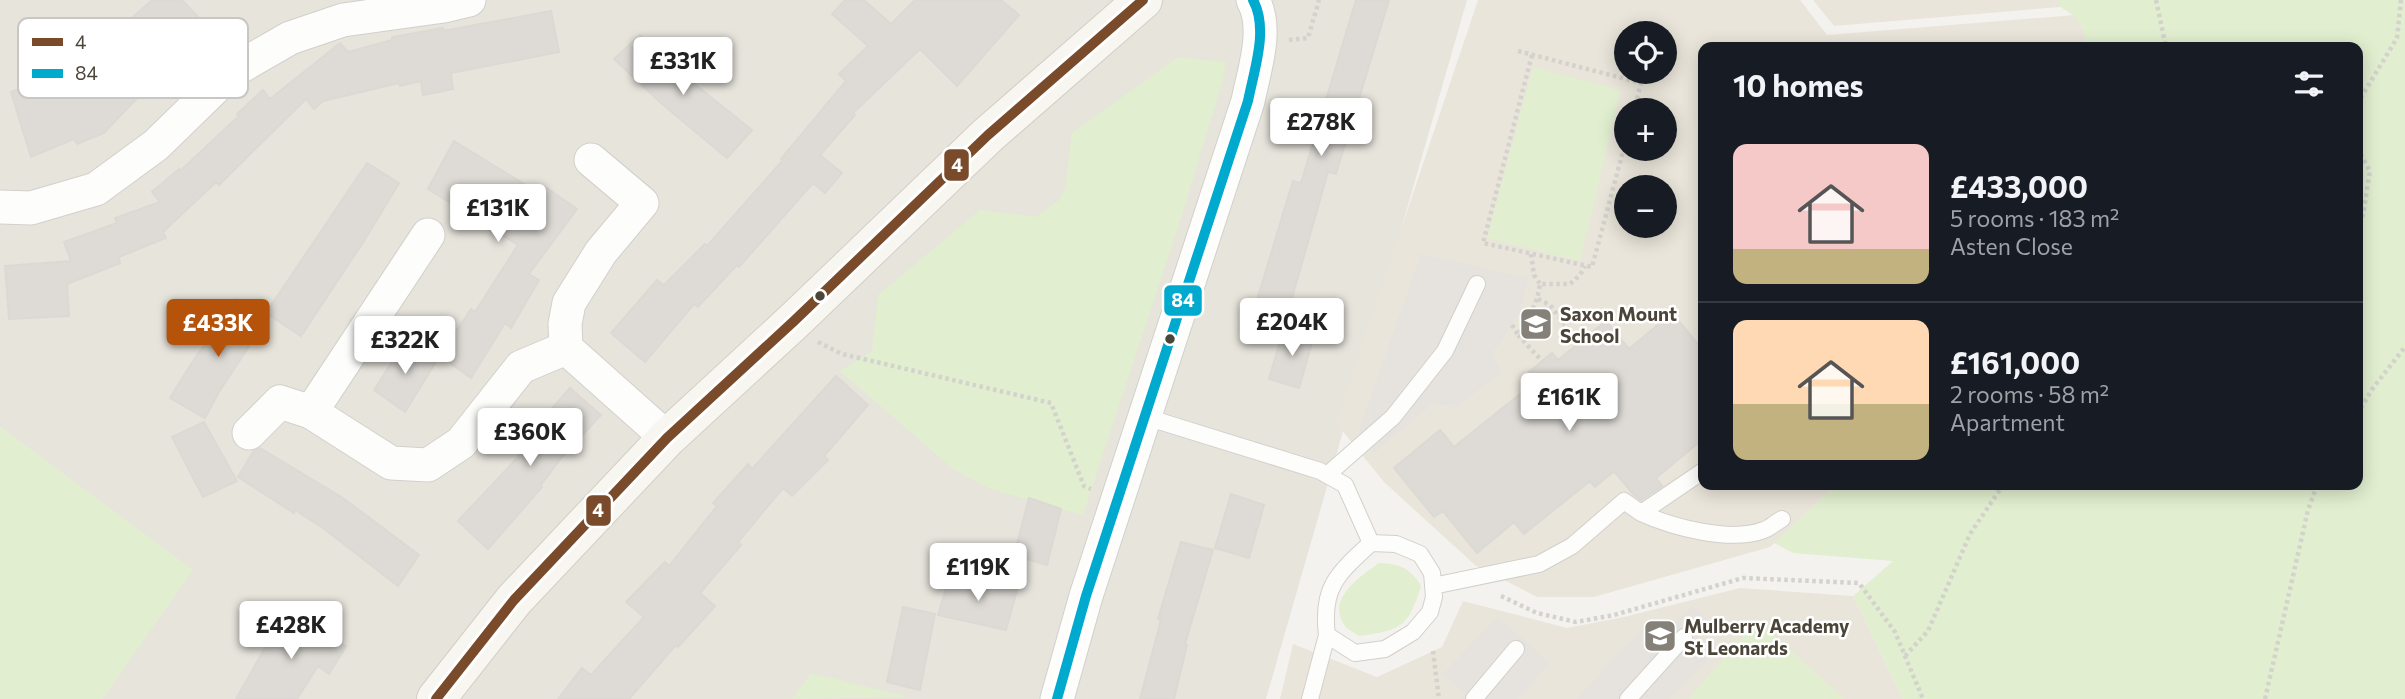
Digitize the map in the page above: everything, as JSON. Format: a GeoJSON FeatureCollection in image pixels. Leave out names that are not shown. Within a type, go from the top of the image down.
{"type":"FeatureCollection","features":[{"type":"Feature","properties":{"kind":"main road"},"geometry":{"type":"LineString","coordinates":[[436,699],[514,600],[667,438],[988,135],[1143,0]]}},
{"type":"Feature","properties":{"kind":"street"},"geometry":{"type":"LineString","coordinates":[[248,62],[290,38],[343,20],[469,0]]}},
{"type":"Feature","properties":{"kind":"street"},"geometry":{"type":"LineString","coordinates":[[1058,699],[1086,596],[1248,101],[1260,42],[1259,10],[1253,0]]}},
{"type":"Feature","properties":{"kind":"street"},"geometry":{"type":"LineString","coordinates":[[0,207],[31,208],[96,188],[156,145],[204,98]]}},
{"type":"Feature","properties":{"kind":"street"},"geometry":{"type":"LineString","coordinates":[[591,160],[642,203],[601,251],[569,303],[565,324],[566,348],[667,438]]}},
{"type":"Feature","properties":{"kind":"street"},"geometry":{"type":"LineString","coordinates":[[311,412],[428,235]]}},
{"type":"Feature","properties":{"kind":"street"},"geometry":{"type":"LineString","coordinates":[[249,433],[280,402],[311,412],[391,463],[428,465],[460,443],[521,367],[566,348]]}},
{"type":"Feature","properties":{"kind":"lane"},"geometry":{"type":"LineString","coordinates":[[1327,475],[1393,417],[1446,351],[1477,284]]}},
{"type":"Feature","properties":{"kind":"lane"},"geometry":{"type":"LineString","coordinates":[[1146,417],[1249,447],[1327,475],[1345,485],[1371,543]]}},
{"type":"Feature","properties":{"kind":"lane"},"geometry":{"type":"LineString","coordinates":[[1641,513],[1698,474]]}},
{"type":"Feature","properties":{"kind":"lane"},"geometry":{"type":"LineString","coordinates":[[1433,586],[1539,564],[1572,546],[1625,501],[1641,513],[1657,520],[1724,534],[1746,534],[1764,530],[1782,519]]}},
{"type":"Feature","properties":{"kind":"lane"},"geometry":{"type":"LineString","coordinates":[[1310,699],[1327,635],[1324,614],[1332,583],[1371,543],[1396,544],[1420,554],[1432,573],[1434,597],[1430,612],[1413,632],[1385,649],[1354,653],[1327,635]]}},
{"type":"Feature","properties":{"kind":"lane"},"geometry":{"type":"LineString","coordinates":[[1628,699],[1684,637]]}},
{"type":"Feature","properties":{"kind":"lane"},"geometry":{"type":"LineString","coordinates":[[1474,699],[1517,649]]}},
{"type":"Feature","properties":{"kind":"path"},"geometry":{"type":"LineString","coordinates":[[1260,42],[1308,38],[1319,0]]}},
{"type":"Feature","properties":{"kind":"path"},"geometry":{"type":"LineString","coordinates":[[2156,0],[2165,42]]}},
{"type":"Feature","properties":{"kind":"path"},"geometry":{"type":"LineString","coordinates":[[2363,94],[2397,38],[2401,0]]}},
{"type":"Feature","properties":{"kind":"path"},"geometry":{"type":"LineString","coordinates":[[1518,51],[1641,83],[1637,98]]}},
{"type":"Feature","properties":{"kind":"path"},"geometry":{"type":"LineString","coordinates":[[1532,55],[1483,243],[1592,267],[1620,161]]}},
{"type":"Feature","properties":{"kind":"path"},"geometry":{"type":"LineString","coordinates":[[2363,159],[2370,172],[2363,210]]}},
{"type":"Feature","properties":{"kind":"path"},"geometry":{"type":"LineString","coordinates":[[1518,335],[1538,299],[1540,284],[1534,275],[1531,254]]}},
{"type":"Feature","properties":{"kind":"path"},"geometry":{"type":"LineString","coordinates":[[1540,284],[1570,284],[1585,266]]}},
{"type":"Feature","properties":{"kind":"path"},"geometry":{"type":"LineString","coordinates":[[1538,299],[1550,305],[1579,343]]}},
{"type":"Feature","properties":{"kind":"path"},"geometry":{"type":"LineString","coordinates":[[794,321],[817,342],[842,354],[1051,403],[1084,486],[1118,499]]}},
{"type":"Feature","properties":{"kind":"path"},"geometry":{"type":"LineString","coordinates":[[1512,326],[1542,361]]}},
{"type":"Feature","properties":{"kind":"path"},"geometry":{"type":"LineString","coordinates":[[2363,404],[2405,347]]}},
{"type":"Feature","properties":{"kind":"path"},"geometry":{"type":"LineString","coordinates":[[1905,656],[1928,631],[1970,534],[2000,490]]}},
{"type":"Feature","properties":{"kind":"path"},"geometry":{"type":"LineString","coordinates":[[2265,699],[2308,510],[2315,490]]}},
{"type":"Feature","properties":{"kind":"path"},"geometry":{"type":"LineString","coordinates":[[1468,580],[1538,613],[1576,622],[1614,615],[1743,578],[1859,583],[1895,632],[1923,699]]}},
{"type":"Feature","properties":{"kind":"path"},"geometry":{"type":"LineString","coordinates":[[1433,652],[1439,699]]}},
{"type":"Feature","properties":{"kind":"shaded area"},"geometry":{"type":"Polygon","coordinates":[[[0,0],[1467,0],[1266,699],[102,699],[192,570],[0,427],[0,0]]]}},
{"type":"Feature","properties":{"kind":"shaded area","name":"Saxon Mount School"},"geometry":{"type":"Polygon","coordinates":[[[1478,0],[1800,0],[1827,35],[2076,15],[2086,42],[1698,42],[1698,490],[1831,490],[1770,547],[1594,597],[1537,597],[1475,565],[1384,482],[1336,423],[1478,0]]]}},
{"type":"Feature","properties":{"kind":"shaded area"},"geometry":{"type":"Polygon","coordinates":[[[1813,0],[2060,0],[2060,7],[1834,26],[1813,0]]]}},
{"type":"Feature","properties":{"kind":"shaded area"},"geometry":{"type":"Polygon","coordinates":[[[1421,254],[1529,278],[1519,315],[1492,354],[1502,373],[1454,408],[1434,403],[1374,453],[1358,432],[1421,254]]]}},
{"type":"Feature","properties":{"kind":"shaded area","name":"Mulberry Academy St Leonards"},"geometry":{"type":"Polygon","coordinates":[[[1740,588],[1853,596],[1903,699],[1280,699],[1293,644],[1377,677],[1442,647],[1463,601],[1567,628],[1624,617],[1740,588]]]}},
{"type":"Feature","properties":{"kind":"shaded area"},"geometry":{"type":"Polygon","coordinates":[[[1691,606],[1713,623],[1698,640],[1714,653],[1669,699],[1576,699],[1648,622],[1664,635],[1691,606]]]}},
{"type":"Feature","properties":{"kind":"shaded area"},"geometry":{"type":"Polygon","coordinates":[[[1497,616],[1550,663],[1518,699],[1463,699],[1464,692],[1442,675],[1497,616]]]}},
{"type":"Feature","properties":{"kind":"green space"},"geometry":{"type":"Polygon","coordinates":[[[2060,0],[2405,0],[2405,699],[1903,699],[1853,596],[1893,561],[1793,553],[1774,543],[1831,490],[2363,490],[2363,42],[2085,42],[2079,23],[2072,14],[2060,7],[2060,0]]]}},
{"type":"Feature","properties":{"kind":"green space"},"geometry":{"type":"Polygon","coordinates":[[[1178,57],[1226,62],[1223,79],[1182,215],[1083,515],[990,489],[953,469],[840,371],[872,351],[878,295],[980,210],[1036,217],[1059,200],[1065,189],[1072,133],[1178,57]]]}},
{"type":"Feature","properties":{"kind":"green space"},"geometry":{"type":"Polygon","coordinates":[[[1533,67],[1621,90],[1619,98],[1614,98],[1614,119],[1580,261],[1487,238],[1533,67]]]}},
{"type":"Feature","properties":{"kind":"green space"},"geometry":{"type":"Polygon","coordinates":[[[0,427],[193,570],[102,699],[0,699],[0,427]]]}},
{"type":"Feature","properties":{"kind":"green space"},"geometry":{"type":"Polygon","coordinates":[[[1379,563],[1403,568],[1413,575],[1421,586],[1412,611],[1401,624],[1385,632],[1359,636],[1345,626],[1339,607],[1348,589],[1379,563]]]}},
{"type":"Feature","properties":{"kind":"green space"},"geometry":{"type":"Polygon","coordinates":[[[1757,620],[1845,699],[1688,699],[1757,620]]]}},
{"type":"Feature","properties":{"kind":"green space"},"geometry":{"type":"Polygon","coordinates":[[[811,673],[908,697],[792,699],[811,673]]]}},
{"type":"Feature","properties":{"kind":"building"},"geometry":{"type":"Polygon","coordinates":[[[152,0],[182,0],[199,18],[132,18],[152,0]]]}},
{"type":"Feature","properties":{"kind":"building"},"geometry":{"type":"Polygon","coordinates":[[[845,0],[864,0],[891,24],[915,0],[1001,0],[1019,15],[957,86],[920,49],[853,113],[855,115],[820,155],[842,173],[825,193],[813,183],[739,267],[737,265],[698,307],[694,304],[645,362],[611,333],[657,280],[664,285],[705,244],[707,246],[783,160],[781,159],[846,81],[839,74],[868,46],[832,14],[845,0]]]}},
{"type":"Feature","properties":{"kind":"building"},"geometry":{"type":"Polygon","coordinates":[[[1356,0],[1389,0],[1336,174],[1328,172],[1286,319],[1254,310],[1293,181],[1301,183],[1356,0]]]}},
{"type":"Feature","properties":{"kind":"building"},"geometry":{"type":"Polygon","coordinates":[[[551,11],[559,52],[451,73],[453,89],[423,95],[421,81],[400,86],[399,83],[323,101],[314,109],[306,99],[219,185],[216,182],[163,232],[166,238],[119,257],[120,263],[67,284],[69,316],[9,319],[5,266],[71,261],[64,242],[117,223],[115,218],[160,202],[152,192],[179,169],[180,171],[263,90],[270,99],[340,43],[348,52],[392,40],[392,37],[443,28],[443,31],[551,11]]]}},
{"type":"Feature","properties":{"kind":"building"},"geometry":{"type":"Polygon","coordinates":[[[640,35],[687,78],[752,130],[727,158],[661,103],[614,59],[640,35]]]}},
{"type":"Feature","properties":{"kind":"building"},"geometry":{"type":"Polygon","coordinates":[[[18,90],[18,98],[137,98],[104,133],[77,144],[74,139],[31,157],[11,92],[18,90]]]}},
{"type":"Feature","properties":{"kind":"building"},"geometry":{"type":"Polygon","coordinates":[[[454,141],[540,194],[545,187],[577,209],[529,274],[539,280],[511,328],[505,323],[471,378],[440,356],[471,309],[475,312],[518,245],[428,189],[454,141]]]}},
{"type":"Feature","properties":{"kind":"building"},"geometry":{"type":"Polygon","coordinates":[[[367,163],[399,183],[301,336],[266,313],[367,163]]]}},
{"type":"Feature","properties":{"kind":"building"},"geometry":{"type":"Polygon","coordinates":[[[237,299],[267,319],[205,418],[170,398],[237,299]]]}},
{"type":"Feature","properties":{"kind":"building"},"geometry":{"type":"Polygon","coordinates":[[[1672,313],[1698,344],[1698,443],[1656,478],[1662,486],[1641,500],[1614,471],[1595,487],[1590,481],[1524,534],[1514,522],[1477,553],[1443,511],[1434,517],[1394,468],[1440,430],[1454,447],[1535,382],[1528,373],[1552,353],[1558,360],[1606,321],[1629,349],[1672,313]]]}},
{"type":"Feature","properties":{"kind":"building"},"geometry":{"type":"Polygon","coordinates":[[[1284,328],[1314,336],[1299,388],[1269,379],[1284,328]]]}},
{"type":"Feature","properties":{"kind":"building"},"geometry":{"type":"Polygon","coordinates":[[[406,340],[437,360],[405,412],[374,390],[406,340]]]}},
{"type":"Feature","properties":{"kind":"building"},"geometry":{"type":"Polygon","coordinates":[[[836,376],[868,405],[824,456],[828,460],[792,496],[783,488],[738,542],[741,545],[700,593],[715,606],[678,647],[676,645],[629,699],[558,699],[582,668],[591,675],[644,617],[626,602],[665,562],[669,566],[717,506],[713,503],[748,464],[752,469],[836,376]]]}},
{"type":"Feature","properties":{"kind":"building"},"geometry":{"type":"Polygon","coordinates":[[[570,388],[601,415],[562,457],[542,487],[488,549],[458,521],[519,456],[514,451],[570,388]]]}},
{"type":"Feature","properties":{"kind":"building"},"geometry":{"type":"Polygon","coordinates":[[[204,422],[237,481],[203,497],[172,437],[204,422]]]}},
{"type":"Feature","properties":{"kind":"building"},"geometry":{"type":"Polygon","coordinates":[[[260,448],[343,498],[419,555],[398,586],[323,528],[238,477],[253,452],[260,448]]]}},
{"type":"Feature","properties":{"kind":"building"},"geometry":{"type":"Polygon","coordinates":[[[1231,494],[1264,505],[1249,558],[1215,548],[1231,494]]]}},
{"type":"Feature","properties":{"kind":"building"},"geometry":{"type":"Polygon","coordinates":[[[1029,498],[1061,509],[1047,565],[1014,555],[1029,498]]]}},
{"type":"Feature","properties":{"kind":"building"},"geometry":{"type":"Polygon","coordinates":[[[1181,542],[1213,550],[1185,644],[1187,645],[1174,699],[1140,699],[1161,620],[1158,619],[1181,542]]]}},
{"type":"Feature","properties":{"kind":"building"},"geometry":{"type":"Polygon","coordinates":[[[950,575],[1017,590],[1006,630],[938,615],[950,575]]]}},
{"type":"Feature","properties":{"kind":"building"},"geometry":{"type":"Polygon","coordinates":[[[903,607],[935,614],[920,690],[887,682],[903,607]]]}},
{"type":"Feature","properties":{"kind":"building"},"geometry":{"type":"Polygon","coordinates":[[[286,611],[346,646],[329,674],[318,666],[297,699],[236,699],[286,611]]]}},
{"type":"Feature","properties":{"kind":"transit line","name":"4"},"geometry":{"type":"LineString","coordinates":[[436,699],[514,600],[667,438],[988,135],[1143,0]]}},
{"type":"Feature","properties":{"kind":"transit line","name":"84"},"geometry":{"type":"LineString","coordinates":[[1057,699],[1086,596],[1248,101],[1260,37],[1258,11],[1253,0]]}},
{"type":"Feature","properties":{"kind":"place","name":"Saxon Mount School"},"geometry":{"type":"Point","coordinates":[1536,324]}},
{"type":"Feature","properties":{"kind":"place","name":"Mulberry Academy St Leonards"},"geometry":{"type":"Point","coordinates":[1660,636]}}]}
